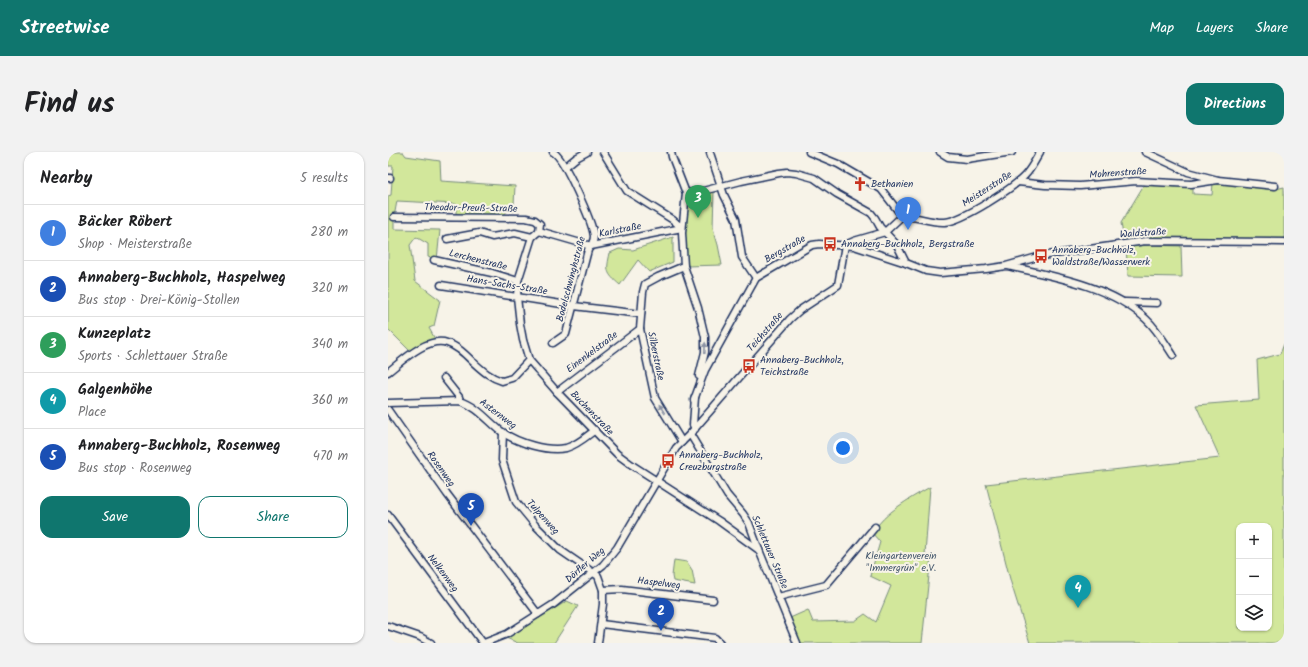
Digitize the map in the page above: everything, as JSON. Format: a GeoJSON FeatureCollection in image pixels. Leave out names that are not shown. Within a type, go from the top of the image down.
{"type":"FeatureCollection","features":[{"type":"Feature","properties":{"kind":"street","name":"Bodelschwinghstraße"},"geometry":{"type":"LineString","coordinates":[[553,152],[556,153],[566,167],[582,202],[594,237],[588,250],[566,334],[553,343]]}},
{"type":"Feature","properties":{"kind":"street"},"geometry":{"type":"LineString","coordinates":[[566,167],[576,158],[587,152]]}},
{"type":"Feature","properties":{"kind":"street"},"geometry":{"type":"LineString","coordinates":[[603,152],[627,191],[673,220],[682,228]]}},
{"type":"Feature","properties":{"kind":"street"},"geometry":{"type":"LineString","coordinates":[[671,152],[686,193],[682,228],[684,266],[698,308],[705,337],[706,352],[696,386],[694,400],[693,425],[695,429]]}},
{"type":"Feature","properties":{"kind":"street"},"geometry":{"type":"LineString","coordinates":[[809,152],[838,164],[881,189],[902,216],[885,232],[845,244]]}},
{"type":"Feature","properties":{"kind":"street"},"geometry":{"type":"LineString","coordinates":[[940,152],[948,157],[967,159],[1012,152]]}},
{"type":"Feature","properties":{"kind":"street","name":"Meisterstraße"},"geometry":{"type":"LineString","coordinates":[[902,216],[912,216],[945,222],[955,220],[972,213],[1018,182],[1028,173],[1040,152]]}},
{"type":"Feature","properties":{"kind":"street"},"geometry":{"type":"LineString","coordinates":[[1145,152],[1188,172],[1218,180],[1275,186]]}},
{"type":"Feature","properties":{"kind":"street"},"geometry":{"type":"LineString","coordinates":[[710,153],[724,195],[736,219],[742,257],[756,278]]}},
{"type":"Feature","properties":{"kind":"street"},"geometry":{"type":"LineString","coordinates":[[686,193],[703,191],[787,172],[814,178],[837,194],[871,213],[880,227],[897,245],[906,263]]}},
{"type":"Feature","properties":{"kind":"street","name":"Mohrenstraße"},"geometry":{"type":"LineString","coordinates":[[1018,182],[1080,186],[1136,181],[1191,184],[1218,180]]}},
{"type":"Feature","properties":{"kind":"street","name":"Theodor-Preuß-Straße"},"geometry":{"type":"LineString","coordinates":[[394,217],[526,218],[535,220],[540,224],[539,231]]}},
{"type":"Feature","properties":{"kind":"street","name":"Karlstraße"},"geometry":{"type":"LineString","coordinates":[[539,231],[591,246],[682,228]]}},
{"type":"Feature","properties":{"kind":"street"},"geometry":{"type":"LineString","coordinates":[[447,239],[478,234],[492,237],[515,233],[532,237],[539,231]]}},
{"type":"Feature","properties":{"kind":"street","name":"Buchenstraße"},"geometry":{"type":"LineString","coordinates":[[532,237],[518,281],[517,297],[523,340],[529,360],[557,392],[617,454],[719,521],[759,550]]}},
{"type":"Feature","properties":{"kind":"street","name":"Waldstraße"},"geometry":{"type":"LineString","coordinates":[[1006,266],[1041,256],[1145,241],[1284,242]]}},
{"type":"Feature","properties":{"kind":"street","name":"Bergstraße"},"geometry":{"type":"LineString","coordinates":[[694,400],[705,370],[745,295],[756,278],[812,245],[845,244],[906,263],[926,271],[940,273],[1006,266]]}},
{"type":"Feature","properties":{"kind":"street","name":"Teichstraße"},"geometry":{"type":"LineString","coordinates":[[682,442],[790,319],[800,310],[838,285],[845,244]]}},
{"type":"Feature","properties":{"kind":"street","name":"Lerchenstraße"},"geometry":{"type":"LineString","coordinates":[[434,260],[492,273],[518,281]]}},
{"type":"Feature","properties":{"kind":"street","name":"Silberstraße"},"geometry":{"type":"LineString","coordinates":[[682,442],[655,398],[640,329],[645,284],[684,266]]}},
{"type":"Feature","properties":{"kind":"street"},"geometry":{"type":"LineString","coordinates":[[1006,266],[1066,280],[1123,302],[1136,311],[1156,329],[1173,356]]}},
{"type":"Feature","properties":{"kind":"street","name":"Hans-Sachs-Straße"},"geometry":{"type":"LineString","coordinates":[[441,285],[574,306],[641,314]]}},
{"type":"Feature","properties":{"kind":"street"},"geometry":{"type":"LineString","coordinates":[[1123,302],[1157,303]]}},
{"type":"Feature","properties":{"kind":"street","name":"Einenkelstraße"},"geometry":{"type":"LineString","coordinates":[[557,392],[640,329]]}},
{"type":"Feature","properties":{"kind":"street"},"geometry":{"type":"LineString","coordinates":[[388,372],[411,354],[432,343],[439,342],[458,348],[488,375],[502,381],[512,378],[529,360]]}},
{"type":"Feature","properties":{"kind":"street","name":"Asternweg"},"geometry":{"type":"LineString","coordinates":[[444,378],[459,397],[460,401],[468,403],[503,432],[525,444],[553,449],[567,448],[580,442],[594,430]]}},
{"type":"Feature","properties":{"kind":"street"},"geometry":{"type":"LineString","coordinates":[[388,403],[460,401]]}},
{"type":"Feature","properties":{"kind":"street","name":"Rosenweg"},"geometry":{"type":"LineString","coordinates":[[388,410],[447,494],[538,614]]}},
{"type":"Feature","properties":{"kind":"street","name":"Tulpenweg"},"geometry":{"type":"LineString","coordinates":[[503,432],[502,460],[516,502],[535,525],[560,550],[593,573]]}},
{"type":"Feature","properties":{"kind":"street","name":"Schlettauer Straße"},"geometry":{"type":"LineString","coordinates":[[690,434],[727,496],[749,523],[797,643]]}},
{"type":"Feature","properties":{"kind":"street","name":"Dörfler Weg"},"geometry":{"type":"LineString","coordinates":[[483,643],[507,634],[554,604],[609,559],[618,548],[664,467],[676,448],[682,442]]}},
{"type":"Feature","properties":{"kind":"street","name":"Nelkenweg"},"geometry":{"type":"LineString","coordinates":[[388,515],[483,643]]}},
{"type":"Feature","properties":{"kind":"street"},"geometry":{"type":"LineString","coordinates":[[778,597],[826,585],[875,527]]}},
{"type":"Feature","properties":{"kind":"street"},"geometry":{"type":"LineString","coordinates":[[593,573],[598,576],[603,590],[603,604],[598,643]]}},
{"type":"Feature","properties":{"kind":"street","name":"Haspelweg"},"geometry":{"type":"LineString","coordinates":[[603,590],[622,589],[713,600]]}},
{"type":"Feature","properties":{"kind":"street"},"geometry":{"type":"LineString","coordinates":[[601,624],[715,638],[720,643]]}},
{"type":"Feature","properties":{"kind":"street"},"geometry":{"type":"LineString","coordinates":[[388,626],[420,637],[431,643]]}},
{"type":"Feature","properties":{"kind":"green space"},"geometry":{"type":"Polygon","coordinates":[[[388,152],[403,152],[406,156],[440,161],[441,181],[515,186],[514,204],[502,217],[456,216],[456,204],[397,201],[394,217],[394,229],[440,230],[437,260],[428,257],[428,244],[416,237],[410,245],[415,281],[440,300],[434,326],[429,328],[436,341],[411,352],[388,329],[388,196],[391,195],[393,166],[388,166],[388,152]]]}},
{"type":"Feature","properties":{"kind":"green space"},"geometry":{"type":"Polygon","coordinates":[[[1219,182],[1276,189],[1284,187],[1284,239],[1124,241],[1121,223],[1145,183],[1193,186],[1193,194],[1212,195],[1213,183],[1219,182]]]}},
{"type":"Feature","properties":{"kind":"green space"},"geometry":{"type":"Polygon","coordinates":[[[714,191],[713,228],[722,265],[687,266],[683,228],[687,197],[714,191]]]}},
{"type":"Feature","properties":{"kind":"green space"},"geometry":{"type":"Polygon","coordinates":[[[673,237],[673,262],[649,272],[638,260],[620,285],[608,271],[610,253],[619,249],[633,250],[673,237]]]}},
{"type":"Feature","properties":{"kind":"green space"},"geometry":{"type":"Polygon","coordinates":[[[1150,245],[1181,246],[1182,277],[1128,276],[1126,247],[1150,245]]]}},
{"type":"Feature","properties":{"kind":"green space"},"geometry":{"type":"Polygon","coordinates":[[[1284,344],[1284,643],[1030,643],[1011,583],[986,484],[1220,458],[1196,405],[1259,400],[1257,360],[1280,354],[1284,344]]]}},
{"type":"Feature","properties":{"kind":"green space","name":"Kleingartenverein \"Immergrün\" e.V."},"geometry":{"type":"Polygon","coordinates":[[[930,487],[925,555],[931,556],[922,643],[800,643],[790,618],[808,610],[813,622],[855,621],[865,614],[876,622],[891,586],[870,576],[880,542],[872,533],[877,525],[891,512],[930,487]]]}},
{"type":"Feature","properties":{"kind":"green space"},"geometry":{"type":"Polygon","coordinates":[[[674,560],[687,562],[692,570],[695,585],[673,581],[672,576],[674,560]]]}},
{"type":"Feature","properties":{"kind":"green space"},"geometry":{"type":"Polygon","coordinates":[[[567,601],[578,606],[554,643],[518,643],[506,638],[567,601]]]}},
{"type":"Feature","properties":{"kind":"place","name":"Bethanien"},"geometry":{"type":"Point","coordinates":[860,184]}},
{"type":"Feature","properties":{"kind":"place","name":"Kunzeplatz"},"geometry":{"type":"Point","coordinates":[698,218]}},
{"type":"Feature","properties":{"kind":"place","name":"Bäcker Röbert"},"geometry":{"type":"Point","coordinates":[908,230]}},
{"type":"Feature","properties":{"kind":"place","name":"Annaberg-Buchholz, Bergstraße"},"geometry":{"type":"Point","coordinates":[830,244]}},
{"type":"Feature","properties":{"kind":"place","name":"Annaberg-Buchholz, Waldstraße/Wasserwerk"},"geometry":{"type":"Point","coordinates":[1041,256]}},
{"type":"Feature","properties":{"kind":"place","name":"Annaberg-Buchholz, Teichstraße"},"geometry":{"type":"Point","coordinates":[749,366]}},
{"type":"Feature","properties":{"kind":"place","name":"Annaberg-Buchholz, Creuzburgstraße"},"geometry":{"type":"Point","coordinates":[668,461]}},
{"type":"Feature","properties":{"kind":"place","name":"Annaberg-Buchholz, Rosenweg"},"geometry":{"type":"Point","coordinates":[471,526]}},
{"type":"Feature","properties":{"kind":"place","name":"Galgenhöhe"},"geometry":{"type":"Point","coordinates":[1078,608]}},
{"type":"Feature","properties":{"kind":"place","name":"Annaberg-Buchholz, Haspelweg"},"geometry":{"type":"Point","coordinates":[661,631]}}]}
